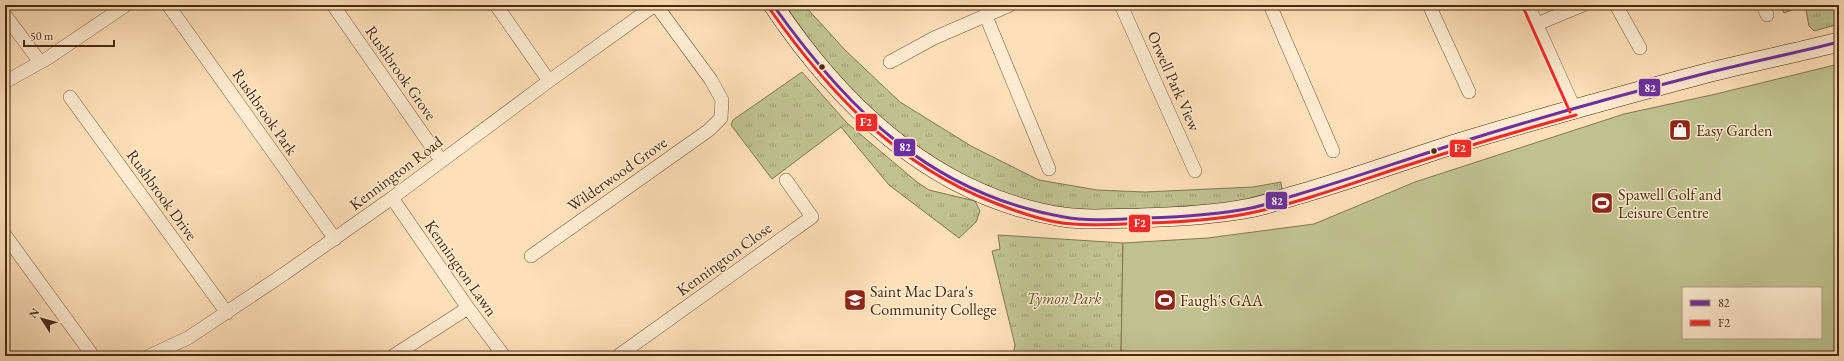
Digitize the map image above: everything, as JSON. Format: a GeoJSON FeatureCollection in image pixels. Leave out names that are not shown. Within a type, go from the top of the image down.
{"type":"FeatureCollection","features":[{"type":"Feature","properties":{"kind":"street"},"geometry":{"type":"LineString","coordinates":[[5,82],[40,62],[126,5]]}},
{"type":"Feature","properties":{"kind":"street","name":"Rushbrook Park"},"geometry":{"type":"LineString","coordinates":[[168,5],[335,239]]}},
{"type":"Feature","properties":{"kind":"street","name":"Rushbrook Grove"},"geometry":{"type":"LineString","coordinates":[[333,5],[441,160]]}},
{"type":"Feature","properties":{"kind":"street"},"geometry":{"type":"LineString","coordinates":[[496,5],[548,80]]}},
{"type":"Feature","properties":{"kind":"street","name":"Kennington Road"},"geometry":{"type":"LineString","coordinates":[[150,356],[188,338],[335,239],[392,198],[548,80],[656,5]]}},
{"type":"Feature","properties":{"kind":"street","name":"Wilderwood Grove"},"geometry":{"type":"LineString","coordinates":[[531,256],[709,130],[721,118],[722,100],[711,80],[656,5]]}},
{"type":"Feature","properties":{"kind":"street"},"geometry":{"type":"LineString","coordinates":[[772,5],[815,62],[848,101],[897,144],[927,165],[965,186],[1023,208],[1065,218],[1152,218],[1209,215],[1252,207],[1347,180],[1458,144],[1575,110],[1710,73],[1839,42]]}},
{"type":"Feature","properties":{"kind":"street"},"geometry":{"type":"LineString","coordinates":[[890,62],[934,38],[985,14],[1010,5]]}},
{"type":"Feature","properties":{"kind":"street","name":"Orwell Park View"},"geometry":{"type":"LineString","coordinates":[[1121,5],[1195,170]]}},
{"type":"Feature","properties":{"kind":"street"},"geometry":{"type":"LineString","coordinates":[[1270,5],[1333,151]]}},
{"type":"Feature","properties":{"kind":"street"},"geometry":{"type":"LineString","coordinates":[[1429,5],[1469,92]]}},
{"type":"Feature","properties":{"kind":"street"},"geometry":{"type":"LineString","coordinates":[[1528,5],[1575,110]]}},
{"type":"Feature","properties":{"kind":"street"},"geometry":{"type":"LineString","coordinates":[[1537,24],[1583,5]]}},
{"type":"Feature","properties":{"kind":"street"},"geometry":{"type":"LineString","coordinates":[[1616,5],[1640,48]]}},
{"type":"Feature","properties":{"kind":"street"},"geometry":{"type":"LineString","coordinates":[[985,14],[1049,169]]}},
{"type":"Feature","properties":{"kind":"street"},"geometry":{"type":"LineString","coordinates":[[5,15],[40,62]]}},
{"type":"Feature","properties":{"kind":"street","name":"Rushbrook Drive"},"geometry":{"type":"LineString","coordinates":[[70,97],[227,313]]}},
{"type":"Feature","properties":{"kind":"street","name":"Kennington Close"},"geometry":{"type":"LineString","coordinates":[[618,356],[812,217],[786,180]]}},
{"type":"Feature","properties":{"kind":"street","name":"Kennington Lawn"},"geometry":{"type":"LineString","coordinates":[[392,198],[468,308],[504,356]]}},
{"type":"Feature","properties":{"kind":"street"},"geometry":{"type":"LineString","coordinates":[[5,235],[93,356]]}},
{"type":"Feature","properties":{"kind":"street"},"geometry":{"type":"LineString","coordinates":[[392,356],[468,308]]}},
{"type":"Feature","properties":{"kind":"green space"},"geometry":{"type":"Polygon","coordinates":[[[785,5],[804,5],[846,51],[900,102],[971,146],[1039,180],[1097,190],[1145,192],[1253,187],[1281,182],[1282,190],[1220,205],[1185,208],[1101,210],[1060,208],[1028,201],[996,190],[966,177],[936,160],[882,120],[836,73],[785,5]]]}},
{"type":"Feature","properties":{"kind":"green space"},"geometry":{"type":"Polygon","coordinates":[[[1780,5],[1804,5],[1784,13],[1780,5]]]}},
{"type":"Feature","properties":{"kind":"green space"},"geometry":{"type":"Polygon","coordinates":[[[1805,5],[1839,5],[1839,24],[1814,31],[1809,26],[1805,5]]]}},
{"type":"Feature","properties":{"kind":"green space","name":"Spawell Golf and Leisure Centre"},"geometry":{"type":"Polygon","coordinates":[[[1839,64],[1839,356],[1121,356],[1123,243],[1208,238],[1314,224],[1415,182],[1624,114],[1716,94],[1839,64]]]}},
{"type":"Feature","properties":{"kind":"green space"},"geometry":{"type":"Polygon","coordinates":[[[802,72],[847,123],[917,182],[929,190],[975,201],[980,211],[976,222],[959,238],[889,185],[841,127],[772,179],[731,125],[733,120],[802,72]]]}},
{"type":"Feature","properties":{"kind":"green space","name":"Tymon Park"},"geometry":{"type":"Polygon","coordinates":[[[998,235],[1123,243],[1121,356],[1013,356],[1015,345],[992,251],[1000,249],[998,235]]]}},
{"type":"Feature","properties":{"kind":"transit line","name":"82"},"geometry":{"type":"LineString","coordinates":[[773,5],[831,79],[863,112],[897,142],[933,168],[973,189],[1016,206],[1074,219],[1094,220],[1198,215],[1257,207],[1337,183],[1489,133],[1582,106],[1707,73],[1839,42]]}},
{"type":"Feature","properties":{"kind":"transit line","name":"F2"},"geometry":{"type":"LineString","coordinates":[[1523,7],[1570,112]]}},
{"type":"Feature","properties":{"kind":"transit line","name":"F2"},"geometry":{"type":"LineString","coordinates":[[769,8],[816,69],[841,97],[867,123],[896,147],[926,168],[959,187],[995,203],[1018,211],[1067,224],[1101,225],[1215,219],[1274,208],[1446,153],[1576,115]]}},
{"type":"Feature","properties":{"kind":"place","name":"Easy Garden"},"geometry":{"type":"Point","coordinates":[1680,130]}},
{"type":"Feature","properties":{"kind":"place","name":"Spawell Golf and Leisure Centre"},"geometry":{"type":"Point","coordinates":[1602,203]}},
{"type":"Feature","properties":{"kind":"place","name":"Saint Mac Dara's Community College"},"geometry":{"type":"Point","coordinates":[855,300]}},
{"type":"Feature","properties":{"kind":"place","name":"Faugh's GAA"},"geometry":{"type":"Point","coordinates":[1165,300]}}]}
